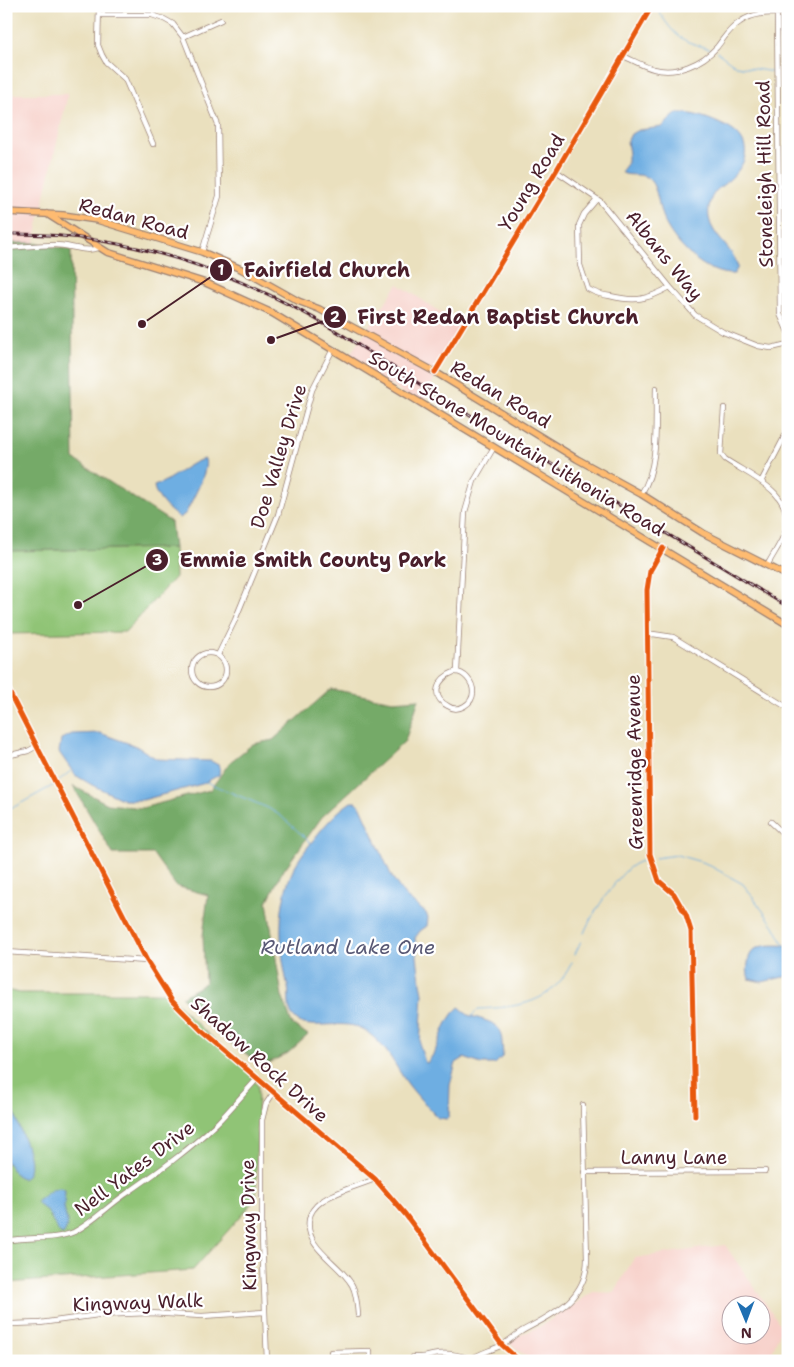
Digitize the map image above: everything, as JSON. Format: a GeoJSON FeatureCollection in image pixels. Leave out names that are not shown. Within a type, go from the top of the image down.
{"type":"FeatureCollection","features":[{"type":"Feature","properties":{"kind":"main road"},"geometry":{"type":"LineString","coordinates":[[6,212],[47,214]]}},
{"type":"Feature","properties":{"kind":"main road","name":"Redan Road"},"geometry":{"type":"LineString","coordinates":[[47,214],[97,220],[202,252],[241,269],[298,301],[325,313],[435,372],[593,469],[641,494],[702,533],[768,564],[788,576]]}},
{"type":"Feature","properties":{"kind":"main road","name":"South Stone Mountain Lithonia Road"},"geometry":{"type":"LineString","coordinates":[[47,214],[99,248],[125,259],[206,283],[272,314],[333,349],[788,625]]}},
{"type":"Feature","properties":{"kind":"street"},"geometry":{"type":"LineString","coordinates":[[6,20],[10,6]]}},
{"type":"Feature","properties":{"kind":"street"},"geometry":{"type":"LineString","coordinates":[[99,6],[98,44],[102,55],[106,62],[125,79],[153,144]]}},
{"type":"Feature","properties":{"kind":"street","name":"Young Road"},"geometry":{"type":"LineString","coordinates":[[435,372],[556,171],[652,6]]}},
{"type":"Feature","properties":{"kind":"street","name":"Stoneleigh Hill Road"},"geometry":{"type":"LineString","coordinates":[[777,13],[780,314],[788,332]]}},
{"type":"Feature","properties":{"kind":"street"},"geometry":{"type":"LineString","coordinates":[[623,56],[655,70],[678,70],[691,66],[708,56],[730,29],[740,22],[757,14],[788,13]]}},
{"type":"Feature","properties":{"kind":"street"},"geometry":{"type":"LineString","coordinates":[[99,14],[152,15],[164,18],[183,37],[218,125],[219,196],[202,252]]}},
{"type":"Feature","properties":{"kind":"street"},"geometry":{"type":"LineString","coordinates":[[183,37],[221,20]]}},
{"type":"Feature","properties":{"kind":"street","name":"Albans Way"},"geometry":{"type":"LineString","coordinates":[[556,171],[597,198],[670,287],[696,315],[723,332],[764,348],[788,344]]}},
{"type":"Feature","properties":{"kind":"street"},"geometry":{"type":"LineString","coordinates":[[597,198],[584,214],[579,225],[580,266],[588,289],[593,292],[627,300],[646,298],[670,287]]}},
{"type":"Feature","properties":{"kind":"street"},"geometry":{"type":"LineString","coordinates":[[6,248],[56,245],[92,251],[99,248]]}},
{"type":"Feature","properties":{"kind":"street","name":"Doe Valley Drive"},"geometry":{"type":"LineString","coordinates":[[218,655],[235,620],[278,515],[312,390],[333,349]]}},
{"type":"Feature","properties":{"kind":"street"},"geometry":{"type":"LineString","coordinates":[[641,494],[653,465],[656,388]]}},
{"type":"Feature","properties":{"kind":"street"},"geometry":{"type":"LineString","coordinates":[[724,408],[722,454],[725,459],[737,468],[762,480],[774,491],[782,501],[788,519],[783,538],[768,564]]}},
{"type":"Feature","properties":{"kind":"street"},"geometry":{"type":"LineString","coordinates":[[762,480],[788,430]]}},
{"type":"Feature","properties":{"kind":"street"},"geometry":{"type":"LineString","coordinates":[[457,671],[464,512],[474,481],[494,447]]}},
{"type":"Feature","properties":{"kind":"street","name":"Greenridge Avenue"},"geometry":{"type":"LineString","coordinates":[[663,548],[650,571],[647,590],[650,854],[659,881],[674,894],[686,915],[691,930],[695,1116]]}},
{"type":"Feature","properties":{"kind":"street"},"geometry":{"type":"LineString","coordinates":[[647,636],[653,634],[673,637],[788,708]]}},
{"type":"Feature","properties":{"kind":"street"},"geometry":{"type":"LineString","coordinates":[[213,653],[218,655],[225,663],[224,679],[220,684],[209,688],[198,684],[192,675],[193,662],[201,654],[213,653]]}},
{"type":"Feature","properties":{"kind":"street"},"geometry":{"type":"LineString","coordinates":[[457,671],[470,681],[473,693],[468,704],[463,707],[452,708],[441,701],[438,687],[441,679],[457,671]]}},
{"type":"Feature","properties":{"kind":"street","name":"Shadow Rock Drive"},"geometry":{"type":"LineString","coordinates":[[6,686],[147,961],[172,1001],[201,1030],[375,1180],[412,1222],[502,1345],[520,1361]]}},
{"type":"Feature","properties":{"kind":"street"},"geometry":{"type":"LineString","coordinates":[[6,756],[28,751],[37,746]]}},
{"type":"Feature","properties":{"kind":"street"},"geometry":{"type":"LineString","coordinates":[[772,822],[788,838]]}},
{"type":"Feature","properties":{"kind":"street"},"geometry":{"type":"LineString","coordinates":[[6,952],[147,961]]}},
{"type":"Feature","properties":{"kind":"street","name":"Nell Yates Drive"},"geometry":{"type":"LineString","coordinates":[[6,1241],[60,1236],[84,1226],[122,1196],[158,1173],[216,1124],[258,1078]]}},
{"type":"Feature","properties":{"kind":"street","name":"Kingway Drive"},"geometry":{"type":"LineString","coordinates":[[268,1361],[262,1237],[262,1120],[266,1104],[274,1092]]}},
{"type":"Feature","properties":{"kind":"street"},"geometry":{"type":"LineString","coordinates":[[413,1357],[422,1358],[454,1354],[469,1360],[502,1345],[575,1296],[587,1272],[583,1105]]}},
{"type":"Feature","properties":{"kind":"street","name":"Lanny Lane"},"geometry":{"type":"LineString","coordinates":[[584,1172],[765,1171]]}},
{"type":"Feature","properties":{"kind":"street"},"geometry":{"type":"LineString","coordinates":[[358,1315],[356,1296],[352,1284],[316,1245],[310,1234],[309,1222],[312,1210],[322,1201],[375,1180]]}},
{"type":"Feature","properties":{"kind":"street","name":"Kingway Walk"},"geometry":{"type":"LineString","coordinates":[[12,1324],[40,1323],[98,1315],[158,1313],[208,1316],[265,1312]]}},
{"type":"Feature","properties":{"kind":"street"},"geometry":{"type":"LineString","coordinates":[[331,1352],[370,1351],[370,1361]]}},
{"type":"Feature","properties":{"kind":"shaded area"},"geometry":{"type":"Polygon","coordinates":[[[6,94],[68,94],[34,243],[6,243],[6,94]]]}},
{"type":"Feature","properties":{"kind":"shaded area"},"geometry":{"type":"Polygon","coordinates":[[[398,284],[461,326],[422,404],[346,360],[398,284]]]}},
{"type":"Feature","properties":{"kind":"shaded area"},"geometry":{"type":"Polygon","coordinates":[[[725,1245],[759,1294],[722,1294],[722,1344],[772,1344],[772,1313],[782,1327],[768,1361],[532,1361],[507,1341],[541,1326],[593,1292],[614,1293],[634,1258],[725,1245]]]}},
{"type":"Feature","properties":{"kind":"green space"},"geometry":{"type":"Polygon","coordinates":[[[6,243],[34,243],[71,250],[74,459],[171,522],[174,548],[6,551],[6,243]]]}},
{"type":"Feature","properties":{"kind":"green space"},"geometry":{"type":"Polygon","coordinates":[[[174,548],[175,577],[125,632],[6,634],[6,551],[174,548]]]}},
{"type":"Feature","properties":{"kind":"green space"},"geometry":{"type":"Polygon","coordinates":[[[331,689],[393,701],[419,699],[405,741],[322,817],[281,874],[267,902],[282,996],[292,1024],[308,1035],[288,1053],[263,1066],[220,1035],[182,997],[205,983],[203,936],[208,895],[176,886],[153,854],[113,854],[73,786],[108,804],[142,808],[210,790],[230,762],[253,744],[273,740],[331,689]]]}},
{"type":"Feature","properties":{"kind":"green space"},"geometry":{"type":"Polygon","coordinates":[[[6,990],[20,993],[167,993],[243,1066],[258,1086],[256,1199],[193,1270],[6,1283],[6,990]]]}},
{"type":"Feature","properties":{"kind":"water"},"geometry":{"type":"Polygon","coordinates":[[[677,113],[695,115],[720,123],[734,131],[744,144],[745,158],[736,173],[715,193],[709,209],[709,218],[714,231],[736,260],[738,267],[734,274],[712,269],[691,256],[673,236],[667,226],[662,216],[655,188],[650,180],[647,177],[628,175],[621,172],[627,164],[629,153],[627,142],[631,134],[639,130],[662,127],[677,113]]]}},
{"type":"Feature","properties":{"kind":"water"},"geometry":{"type":"Polygon","coordinates":[[[205,459],[206,465],[199,486],[186,513],[180,518],[164,504],[157,495],[154,486],[193,463],[205,459]]]}},
{"type":"Feature","properties":{"kind":"water"},"geometry":{"type":"Polygon","coordinates":[[[100,733],[136,746],[157,759],[211,761],[220,766],[219,775],[202,784],[143,800],[124,800],[75,775],[59,752],[61,739],[72,734],[100,733]]]}},
{"type":"Feature","properties":{"kind":"water","name":"Rutland Lake One"},"geometry":{"type":"Polygon","coordinates":[[[351,802],[357,802],[361,807],[392,877],[405,896],[426,913],[428,918],[427,926],[415,938],[423,993],[420,1046],[425,1062],[427,1063],[432,1056],[445,1027],[459,1007],[469,1015],[494,1024],[502,1038],[503,1056],[495,1064],[481,1064],[464,1058],[456,1063],[450,1085],[449,1116],[447,1119],[438,1118],[422,1101],[405,1080],[384,1048],[370,1034],[352,1026],[308,1025],[300,1023],[290,1012],[281,942],[282,911],[288,882],[298,861],[314,839],[340,810],[351,802]]]}},
{"type":"Feature","properties":{"kind":"water"},"geometry":{"type":"Polygon","coordinates":[[[788,945],[788,976],[762,982],[749,979],[748,965],[753,951],[763,946],[788,945]]]}},
{"type":"Feature","properties":{"kind":"water"},"geometry":{"type":"Polygon","coordinates":[[[6,1095],[13,1109],[29,1157],[29,1170],[23,1179],[16,1175],[6,1161],[6,1095]]]}},
{"type":"Feature","properties":{"kind":"water"},"geometry":{"type":"Polygon","coordinates":[[[60,1188],[65,1190],[64,1207],[67,1221],[67,1228],[63,1235],[58,1231],[48,1212],[37,1203],[37,1201],[53,1189],[60,1188]]]}},
{"type":"Feature","properties":{"kind":"waterway"},"geometry":{"type":"LineString","coordinates":[[659,12],[678,36],[688,42],[710,49]]}},
{"type":"Feature","properties":{"kind":"waterway"},"geometry":{"type":"LineString","coordinates":[[717,52],[736,66],[774,72]]}},
{"type":"Feature","properties":{"kind":"waterway"},"geometry":{"type":"LineString","coordinates":[[782,72],[788,73]]}},
{"type":"Feature","properties":{"kind":"waterway"},"geometry":{"type":"LineString","coordinates":[[57,782],[72,770]]}},
{"type":"Feature","properties":{"kind":"waterway"},"geometry":{"type":"LineString","coordinates":[[206,782],[268,808],[281,816],[311,843]]}},
{"type":"Feature","properties":{"kind":"waterway"},"geometry":{"type":"LineString","coordinates":[[6,809],[16,806],[54,785]]}},
{"type":"Feature","properties":{"kind":"waterway"},"geometry":{"type":"LineString","coordinates":[[655,858],[677,855],[705,863],[743,884],[774,926],[784,945]]}},
{"type":"Feature","properties":{"kind":"waterway"},"geometry":{"type":"LineString","coordinates":[[584,933],[611,888],[624,872],[638,862],[648,859]]}},
{"type":"Feature","properties":{"kind":"waterway"},"geometry":{"type":"LineString","coordinates":[[575,954],[581,941]]}},
{"type":"Feature","properties":{"kind":"waterway"},"geometry":{"type":"LineString","coordinates":[[472,1016],[478,1009],[507,1007],[533,1001],[545,995],[555,987],[572,962]]}},
{"type":"Feature","properties":{"kind":"railway"},"geometry":{"type":"LineString","coordinates":[[6,234],[50,235],[94,240],[136,248],[178,259],[258,290],[336,331],[450,403],[788,607]]}},
{"type":"Feature","properties":{"kind":"cycle path"},"geometry":{"type":"LineString","coordinates":[[435,372],[556,171],[652,6]]}},
{"type":"Feature","properties":{"kind":"cycle path"},"geometry":{"type":"LineString","coordinates":[[663,548],[650,571],[647,590],[650,854],[659,881],[674,894],[686,915],[691,931],[695,1116]]}},
{"type":"Feature","properties":{"kind":"cycle path"},"geometry":{"type":"LineString","coordinates":[[6,686],[147,961],[172,1001],[201,1030],[375,1179],[405,1214],[502,1345],[520,1361]]}},
{"type":"Feature","properties":{"kind":"place","name":"Fairfield Church"},"geometry":{"type":"Point","coordinates":[142,324]}},
{"type":"Feature","properties":{"kind":"place","name":"First Redan Baptist Church"},"geometry":{"type":"Point","coordinates":[271,340]}},
{"type":"Feature","properties":{"kind":"place","name":"Emmie Smith County Park"},"geometry":{"type":"Point","coordinates":[78,605]}}]}
